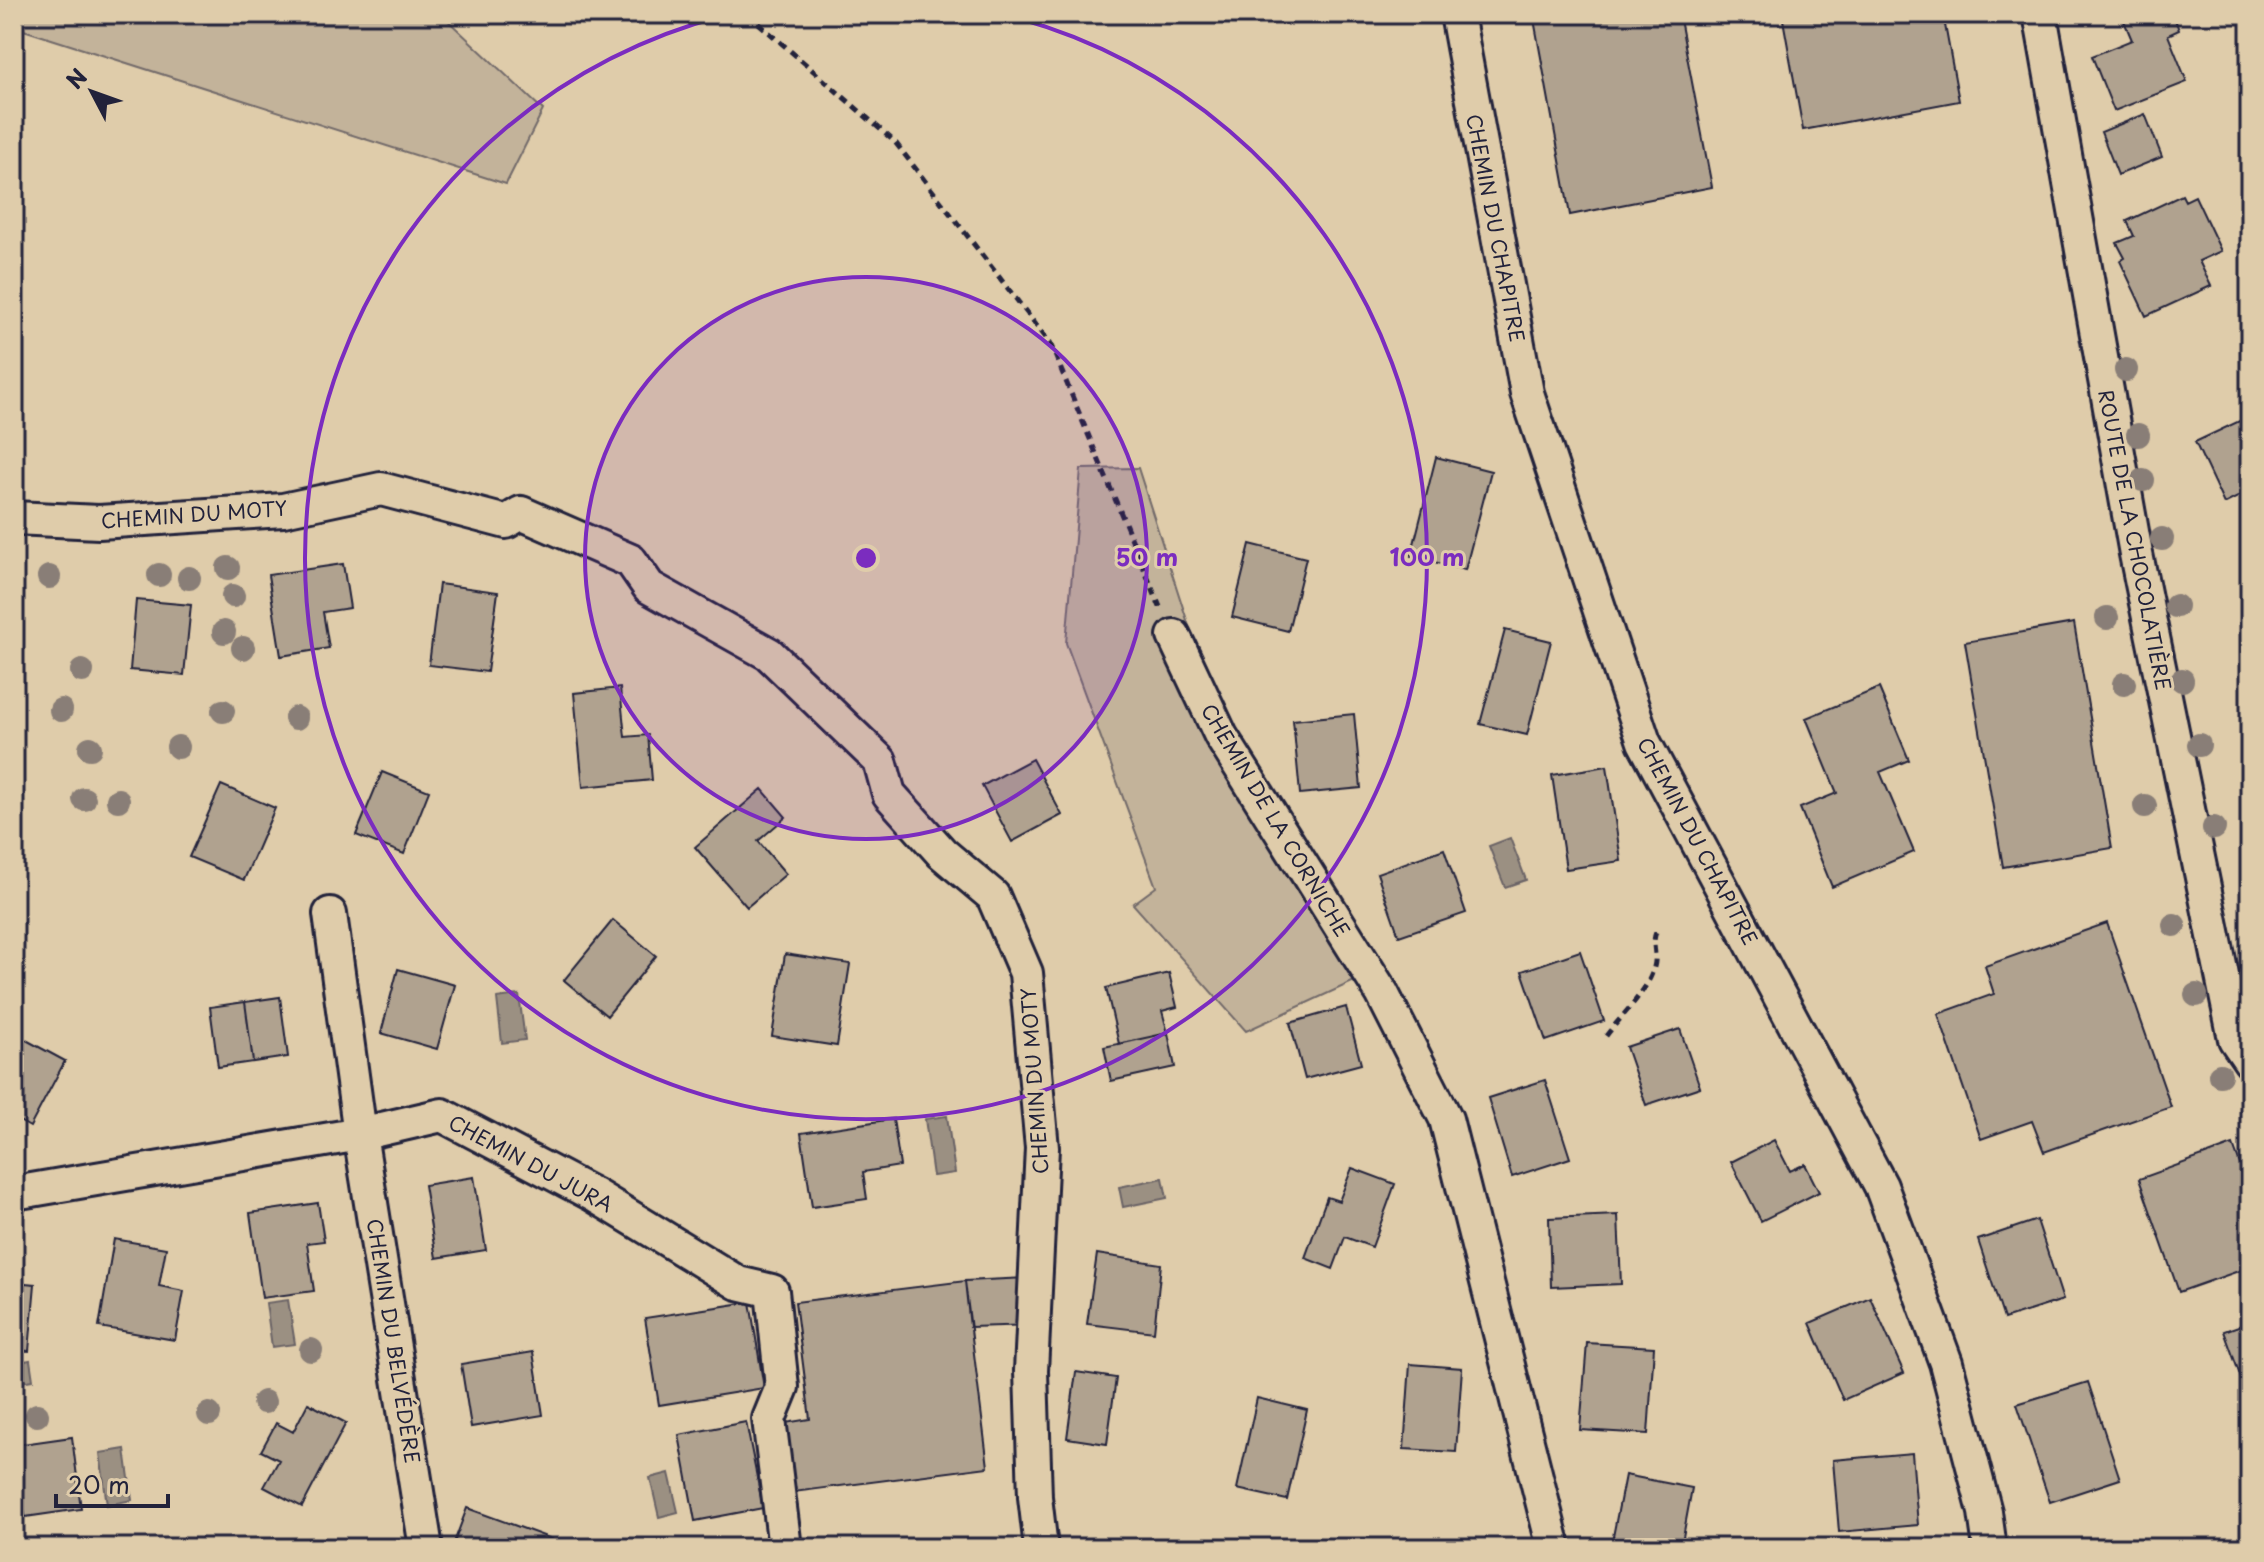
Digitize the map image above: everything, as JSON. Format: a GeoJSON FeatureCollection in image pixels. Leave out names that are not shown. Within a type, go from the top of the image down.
{"type":"FeatureCollection","features":[{"type":"Feature","properties":{"kind":"street","name":"CHEMIN DU CHAPITRE"},"geometry":{"type":"LineString","coordinates":[[1457,14],[1527,393],[1644,742],[1881,1186],[1946,1363],[1985,1512],[1990,1548]]}},
{"type":"Feature","properties":{"kind":"street","name":"ROUTE DE LA CHOCOLATIÈRE"},"geometry":{"type":"LineString","coordinates":[[2040,14],[2136,554],[2235,1039],[2250,1061]]}},
{"type":"Feature","properties":{"kind":"street","name":"CHEMIN DU MOTY"},"geometry":{"type":"LineString","coordinates":[[14,518],[99,522],[283,510],[381,489],[506,522],[521,513],[631,561],[649,587],[769,654],[880,761],[889,794],[942,853],[993,896],[1026,973],[1043,1168],[1031,1371],[1035,1497],[1041,1548]]}},
{"type":"Feature","properties":{"kind":"street","name":"CHEMIN DE LA CORNICHE"},"geometry":{"type":"LineString","coordinates":[[1174,636],[1221,736],[1382,993],[1446,1119],[1554,1548]]}},
{"type":"Feature","properties":{"kind":"street","name":"CHEMIN DU BELVÉDÈRE"},"geometry":{"type":"LineString","coordinates":[[330,914],[360,1134],[426,1548]]}},
{"type":"Feature","properties":{"kind":"street","name":"CHEMIN DU JURA"},"geometry":{"type":"LineString","coordinates":[[14,1193],[360,1134],[442,1115],[594,1195],[738,1283],[772,1291],[782,1387],[769,1419],[785,1548]]}},
{"type":"Feature","properties":{"kind":"path"},"geometry":{"type":"LineString","coordinates":[[748,14],[895,142],[1050,343],[1140,565],[1174,636]]}},
{"type":"Feature","properties":{"kind":"path"},"geometry":{"type":"LineString","coordinates":[[1606,1036],[1651,976],[1656,963],[1651,941],[1657,930]]}},
{"type":"Feature","properties":{"kind":"shaded area"},"geometry":{"type":"Polygon","coordinates":[[[14,14],[441,14],[543,110],[506,184],[14,27],[14,14]]]}},
{"type":"Feature","properties":{"kind":"shaded area"},"geometry":{"type":"Polygon","coordinates":[[[1138,468],[1206,679],[1361,978],[1246,1031],[1133,904],[1156,887],[1066,643],[1081,469],[1138,468]]]}},
{"type":"Feature","properties":{"kind":"shaded area"},"geometry":{"type":"Polygon","coordinates":[[[1510,838],[1526,880],[1505,887],[1489,846],[1510,838]]]}},
{"type":"Feature","properties":{"kind":"shaded area"},"geometry":{"type":"Polygon","coordinates":[[[519,995],[525,1040],[502,1043],[497,998],[519,995]]]}},
{"type":"Feature","properties":{"kind":"shaded area"},"geometry":{"type":"Polygon","coordinates":[[[947,1116],[955,1173],[933,1176],[925,1119],[947,1116]]]}},
{"type":"Feature","properties":{"kind":"shaded area"},"geometry":{"type":"Polygon","coordinates":[[[1163,1178],[1167,1198],[1123,1207],[1119,1187],[1163,1178]]]}},
{"type":"Feature","properties":{"kind":"shaded area"},"geometry":{"type":"Polygon","coordinates":[[[288,1300],[295,1344],[272,1347],[266,1303],[288,1300]]]}},
{"type":"Feature","properties":{"kind":"shaded area"},"geometry":{"type":"Polygon","coordinates":[[[30,1360],[33,1380],[14,1383],[14,1363],[30,1360]]]}},
{"type":"Feature","properties":{"kind":"shaded area"},"geometry":{"type":"Polygon","coordinates":[[[125,1449],[132,1500],[107,1505],[100,1453],[125,1449]]]}},
{"type":"Feature","properties":{"kind":"shaded area"},"geometry":{"type":"Polygon","coordinates":[[[669,1473],[678,1512],[659,1517],[650,1478],[669,1473]]]}},
{"type":"Feature","properties":{"kind":"building"},"geometry":{"type":"Polygon","coordinates":[[[1533,14],[1679,14],[1712,187],[1570,215],[1533,14]]]}},
{"type":"Feature","properties":{"kind":"building"},"geometry":{"type":"Polygon","coordinates":[[[1782,14],[1943,14],[1959,101],[1803,130],[1782,14]]]}},
{"type":"Feature","properties":{"kind":"building"},"geometry":{"type":"Polygon","coordinates":[[[2141,14],[2173,14],[2179,30],[2168,35],[2187,82],[2114,111],[2092,56],[2132,40],[2124,21],[2141,14]]]}},
{"type":"Feature","properties":{"kind":"building"},"geometry":{"type":"Polygon","coordinates":[[[2145,114],[2162,157],[2118,175],[2101,132],[2145,114]]]}},
{"type":"Feature","properties":{"kind":"building"},"geometry":{"type":"Polygon","coordinates":[[[2182,195],[2185,201],[2195,196],[2221,251],[2199,261],[2211,286],[2146,316],[2120,261],[2125,258],[2117,243],[2134,236],[2127,221],[2182,195]]]}},
{"type":"Feature","properties":{"kind":"building"},"geometry":{"type":"Polygon","coordinates":[[[2250,416],[2250,491],[2224,504],[2195,442],[2250,416]]]}},
{"type":"Feature","properties":{"kind":"building"},"geometry":{"type":"Polygon","coordinates":[[[1436,457],[1491,471],[1465,570],[1411,556],[1436,457]]]}},
{"type":"Feature","properties":{"kind":"building"},"geometry":{"type":"Polygon","coordinates":[[[1250,544],[1306,558],[1288,631],[1232,617],[1250,544]]]}},
{"type":"Feature","properties":{"kind":"building"},"geometry":{"type":"Polygon","coordinates":[[[343,564],[350,608],[323,612],[329,648],[281,656],[268,575],[343,564]]]}},
{"type":"Feature","properties":{"kind":"building"},"geometry":{"type":"Polygon","coordinates":[[[439,584],[498,592],[487,672],[429,665],[439,584]]]}},
{"type":"Feature","properties":{"kind":"building"},"geometry":{"type":"Polygon","coordinates":[[[136,600],[191,605],[184,675],[130,670],[136,600]]]}},
{"type":"Feature","properties":{"kind":"building"},"geometry":{"type":"Polygon","coordinates":[[[2074,623],[2112,848],[2003,867],[1965,642],[2074,623]]]}},
{"type":"Feature","properties":{"kind":"building"},"geometry":{"type":"Polygon","coordinates":[[[1505,630],[1551,641],[1527,735],[1480,724],[1505,630]]]}},
{"type":"Feature","properties":{"kind":"building"},"geometry":{"type":"Polygon","coordinates":[[[620,688],[625,737],[648,735],[652,780],[583,787],[574,693],[620,688]]]}},
{"type":"Feature","properties":{"kind":"building"},"geometry":{"type":"Polygon","coordinates":[[[1879,688],[1909,760],[1880,772],[1914,852],[1832,887],[1800,808],[1837,793],[1806,718],[1879,688]]]}},
{"type":"Feature","properties":{"kind":"building"},"geometry":{"type":"Polygon","coordinates":[[[1354,714],[1361,788],[1300,794],[1293,720],[1354,714]]]}},
{"type":"Feature","properties":{"kind":"building"},"geometry":{"type":"Polygon","coordinates":[[[1032,759],[1062,815],[1012,842],[982,786],[1032,759]]]}},
{"type":"Feature","properties":{"kind":"building"},"geometry":{"type":"Polygon","coordinates":[[[1607,766],[1621,861],[1566,869],[1552,775],[1607,766]]]}},
{"type":"Feature","properties":{"kind":"building"},"geometry":{"type":"Polygon","coordinates":[[[382,772],[429,791],[404,854],[356,835],[382,772]]]}},
{"type":"Feature","properties":{"kind":"building"},"geometry":{"type":"Polygon","coordinates":[[[221,785],[275,808],[244,880],[189,857],[221,785]]]}},
{"type":"Feature","properties":{"kind":"building"},"geometry":{"type":"Polygon","coordinates":[[[762,789],[786,817],[758,841],[786,874],[747,907],[695,847],[762,789]]]}},
{"type":"Feature","properties":{"kind":"building"},"geometry":{"type":"Polygon","coordinates":[[[1444,849],[1466,913],[1399,936],[1377,873],[1444,849]]]}},
{"type":"Feature","properties":{"kind":"building"},"geometry":{"type":"Polygon","coordinates":[[[613,920],[656,956],[607,1016],[564,980],[613,920]]]}},
{"type":"Feature","properties":{"kind":"building"},"geometry":{"type":"Polygon","coordinates":[[[2107,923],[2171,1107],[2044,1152],[2032,1121],[1981,1139],[1938,1014],[1994,994],[1985,966],[2107,923]]]}},
{"type":"Feature","properties":{"kind":"building"},"geometry":{"type":"Polygon","coordinates":[[[1580,951],[1604,1021],[1546,1041],[1522,971],[1580,951]]]}},
{"type":"Feature","properties":{"kind":"building"},"geometry":{"type":"Polygon","coordinates":[[[785,954],[850,964],[837,1046],[772,1036],[785,954]]]}},
{"type":"Feature","properties":{"kind":"building"},"geometry":{"type":"Polygon","coordinates":[[[398,969],[455,985],[437,1049],[381,1033],[398,969]]]}},
{"type":"Feature","properties":{"kind":"building"},"geometry":{"type":"Polygon","coordinates":[[[1169,973],[1177,1007],[1162,1011],[1168,1033],[1119,1044],[1106,988],[1169,973]]]}},
{"type":"Feature","properties":{"kind":"building"},"geometry":{"type":"Polygon","coordinates":[[[280,997],[288,1057],[253,1062],[245,1002],[280,997]]]}},
{"type":"Feature","properties":{"kind":"building"},"geometry":{"type":"Polygon","coordinates":[[[245,1002],[253,1062],[218,1067],[210,1007],[245,1002]]]}},
{"type":"Feature","properties":{"kind":"building"},"geometry":{"type":"Polygon","coordinates":[[[1346,1007],[1361,1064],[1305,1079],[1290,1023],[1346,1007]]]}},
{"type":"Feature","properties":{"kind":"building"},"geometry":{"type":"Polygon","coordinates":[[[1680,1029],[1700,1087],[1646,1105],[1626,1047],[1680,1029]]]}},
{"type":"Feature","properties":{"kind":"building"},"geometry":{"type":"Polygon","coordinates":[[[1168,1033],[1175,1067],[1111,1081],[1104,1047],[1168,1033]]]}},
{"type":"Feature","properties":{"kind":"building"},"geometry":{"type":"Polygon","coordinates":[[[15,1034],[65,1061],[30,1127],[14,1118],[15,1034]]]}},
{"type":"Feature","properties":{"kind":"building"},"geometry":{"type":"Polygon","coordinates":[[[1545,1080],[1570,1158],[1512,1177],[1488,1098],[1545,1080]]]}},
{"type":"Feature","properties":{"kind":"building"},"geometry":{"type":"Polygon","coordinates":[[[893,1119],[900,1166],[863,1172],[867,1199],[812,1207],[801,1133],[893,1119]]]}},
{"type":"Feature","properties":{"kind":"building"},"geometry":{"type":"Polygon","coordinates":[[[1774,1140],[1790,1171],[1805,1164],[1819,1192],[1761,1221],[1731,1162],[1774,1140]]]}},
{"type":"Feature","properties":{"kind":"building"},"geometry":{"type":"Polygon","coordinates":[[[2233,1145],[2250,1192],[2250,1267],[2179,1292],[2139,1179],[2233,1145]]]}},
{"type":"Feature","properties":{"kind":"building"},"geometry":{"type":"Polygon","coordinates":[[[1352,1168],[1395,1184],[1372,1247],[1345,1237],[1333,1269],[1305,1258],[1327,1197],[1339,1201],[1352,1168]]]}},
{"type":"Feature","properties":{"kind":"building"},"geometry":{"type":"Polygon","coordinates":[[[474,1177],[486,1250],[436,1258],[424,1185],[474,1177]]]}},
{"type":"Feature","properties":{"kind":"building"},"geometry":{"type":"Polygon","coordinates":[[[318,1203],[324,1241],[307,1243],[314,1291],[262,1298],[250,1213],[318,1203]]]}},
{"type":"Feature","properties":{"kind":"building"},"geometry":{"type":"Polygon","coordinates":[[[1618,1215],[1621,1284],[1551,1287],[1549,1218],[1618,1215]]]}},
{"type":"Feature","properties":{"kind":"building"},"geometry":{"type":"Polygon","coordinates":[[[2037,1220],[2063,1300],[2004,1319],[1978,1240],[2037,1220]]]}},
{"type":"Feature","properties":{"kind":"building"},"geometry":{"type":"Polygon","coordinates":[[[114,1239],[166,1248],[159,1286],[184,1291],[175,1340],[99,1327],[114,1239]]]}},
{"type":"Feature","properties":{"kind":"building"},"geometry":{"type":"Polygon","coordinates":[[[1097,1254],[1161,1264],[1154,1332],[1087,1324],[1097,1254]]]}},
{"type":"Feature","properties":{"kind":"building"},"geometry":{"type":"Polygon","coordinates":[[[1029,1278],[1031,1325],[970,1327],[965,1281],[1029,1278]]]}},
{"type":"Feature","properties":{"kind":"building"},"geometry":{"type":"Polygon","coordinates":[[[965,1281],[988,1467],[794,1492],[785,1423],[810,1419],[795,1302],[965,1281]]]}},
{"type":"Feature","properties":{"kind":"building"},"geometry":{"type":"Polygon","coordinates":[[[14,1282],[35,1284],[29,1351],[14,1350],[14,1282]]]}},
{"type":"Feature","properties":{"kind":"building"},"geometry":{"type":"Polygon","coordinates":[[[1870,1297],[1904,1373],[1843,1400],[1810,1323],[1870,1297]]]}},
{"type":"Feature","properties":{"kind":"building"},"geometry":{"type":"Polygon","coordinates":[[[750,1302],[764,1388],[659,1405],[645,1318],[750,1302]]]}},
{"type":"Feature","properties":{"kind":"building"},"geometry":{"type":"Polygon","coordinates":[[[2250,1322],[2250,1403],[2224,1331],[2250,1322]]]}},
{"type":"Feature","properties":{"kind":"building"},"geometry":{"type":"Polygon","coordinates":[[[1587,1343],[1654,1347],[1648,1434],[1580,1430],[1587,1343]]]}},
{"type":"Feature","properties":{"kind":"building"},"geometry":{"type":"Polygon","coordinates":[[[533,1352],[543,1415],[471,1427],[461,1364],[533,1352]]]}},
{"type":"Feature","properties":{"kind":"building"},"geometry":{"type":"Polygon","coordinates":[[[1410,1364],[1462,1368],[1456,1452],[1404,1449],[1410,1364]]]}},
{"type":"Feature","properties":{"kind":"building"},"geometry":{"type":"Polygon","coordinates":[[[1076,1372],[1116,1378],[1107,1444],[1067,1438],[1076,1372]]]}},
{"type":"Feature","properties":{"kind":"building"},"geometry":{"type":"Polygon","coordinates":[[[2088,1382],[2120,1479],[2050,1502],[2017,1404],[2088,1382]]]}},
{"type":"Feature","properties":{"kind":"building"},"geometry":{"type":"Polygon","coordinates":[[[1257,1398],[1307,1410],[1287,1500],[1237,1489],[1257,1398]]]}},
{"type":"Feature","properties":{"kind":"building"},"geometry":{"type":"Polygon","coordinates":[[[308,1403],[346,1423],[302,1507],[264,1487],[279,1460],[261,1451],[276,1423],[293,1432],[308,1403]]]}},
{"type":"Feature","properties":{"kind":"building"},"geometry":{"type":"Polygon","coordinates":[[[746,1422],[763,1508],[695,1521],[679,1435],[746,1422]]]}},
{"type":"Feature","properties":{"kind":"building"},"geometry":{"type":"Polygon","coordinates":[[[72,1437],[81,1509],[25,1517],[15,1445],[72,1437]]]}},
{"type":"Feature","properties":{"kind":"building"},"geometry":{"type":"Polygon","coordinates":[[[1912,1453],[1918,1525],[1839,1532],[1833,1460],[1912,1453]]]}},
{"type":"Feature","properties":{"kind":"building"},"geometry":{"type":"Polygon","coordinates":[[[1625,1475],[1692,1488],[1681,1548],[1611,1547],[1625,1475]]]}},
{"type":"Feature","properties":{"kind":"building"},"geometry":{"type":"Polygon","coordinates":[[[467,1508],[552,1539],[548,1548],[452,1548],[467,1508]]]}}]}
